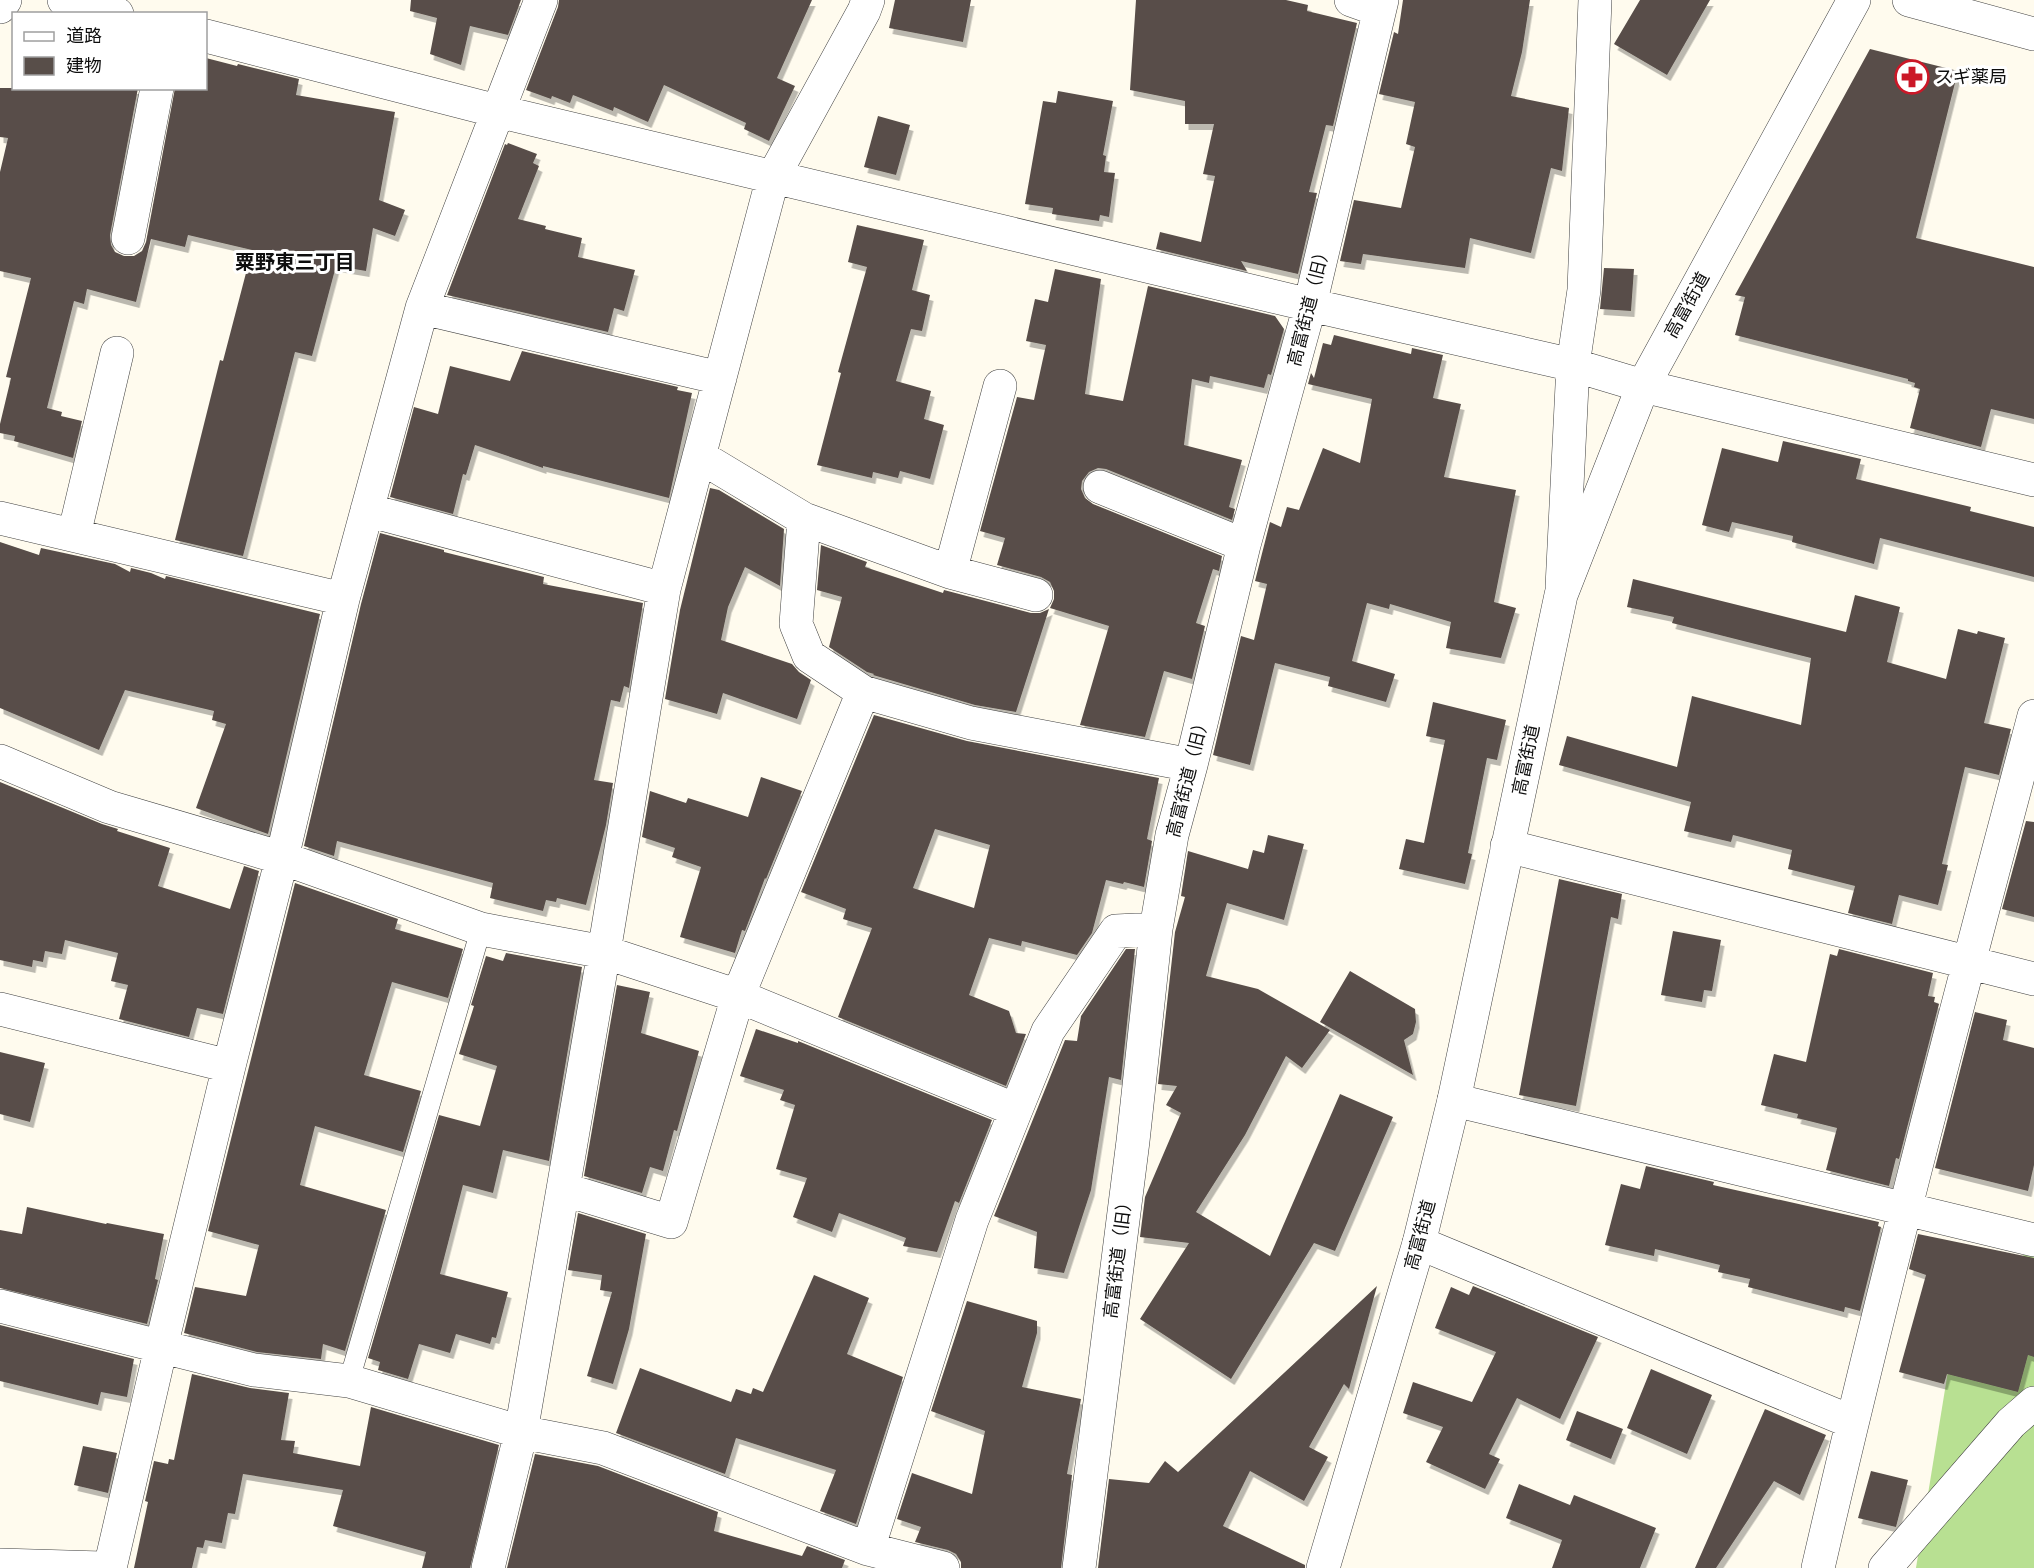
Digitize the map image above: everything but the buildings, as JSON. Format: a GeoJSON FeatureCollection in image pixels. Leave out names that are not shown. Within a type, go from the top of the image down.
{"type":"FeatureCollection","features":[{"type":"Feature","properties":{"kind":"street"},"geometry":{"type":"LineString","coordinates":[[0,7],[5,0]]}},
{"type":"Feature","properties":{"kind":"street"},"geometry":{"type":"LineString","coordinates":[[64,0],[109,12]]}},
{"type":"Feature","properties":{"kind":"street"},"geometry":{"type":"LineString","coordinates":[[110,1568],[160,1347],[282,858],[343,599],[422,308],[496,111],[541,0]]}},
{"type":"Feature","properties":{"kind":"street"},"geometry":{"type":"LineString","coordinates":[[1561,595],[1572,365],[1584,290],[1595,0]]}},
{"type":"Feature","properties":{"kind":"street","name":"高富街道"},"geometry":{"type":"LineString","coordinates":[[1323,1568],[1419,1242],[1455,1100],[1561,595],[1643,386],[1854,0]]}},
{"type":"Feature","properties":{"kind":"street"},"geometry":{"type":"LineString","coordinates":[[1909,0],[2034,34]]}},
{"type":"Feature","properties":{"kind":"street","name":"高富街道（旧）"},"geometry":{"type":"LineString","coordinates":[[1079,1568],[1131,1153],[1156,929],[1172,835],[1244,546],[1310,305],[1371,3]]}},
{"type":"Feature","properties":{"kind":"street"},"geometry":{"type":"LineString","coordinates":[[489,1568],[520,1432],[604,952],[664,589],[773,177],[857,4]]}},
{"type":"Feature","properties":{"kind":"street"},"geometry":{"type":"LineString","coordinates":[[207,36],[496,111],[1572,365],[1643,386],[2034,480]]}},
{"type":"Feature","properties":{"kind":"street"},"geometry":{"type":"LineString","coordinates":[[128,238],[157,90]]}},
{"type":"Feature","properties":{"kind":"street"},"geometry":{"type":"LineString","coordinates":[[422,308],[720,378]]}},
{"type":"Feature","properties":{"kind":"street"},"geometry":{"type":"LineString","coordinates":[[74,535],[117,353]]}},
{"type":"Feature","properties":{"kind":"street"},"geometry":{"type":"LineString","coordinates":[[950,572],[1000,386]]}},
{"type":"Feature","properties":{"kind":"street"},"geometry":{"type":"LineString","coordinates":[[699,456],[804,519],[950,572],[1036,595]]}},
{"type":"Feature","properties":{"kind":"street"},"geometry":{"type":"LineString","coordinates":[[1100,487],[1244,546]]}},
{"type":"Feature","properties":{"kind":"street"},"geometry":{"type":"LineString","coordinates":[[367,510],[664,589]]}},
{"type":"Feature","properties":{"kind":"street"},"geometry":{"type":"LineString","coordinates":[[0,518],[343,599]]}},
{"type":"Feature","properties":{"kind":"street"},"geometry":{"type":"LineString","coordinates":[[804,519],[796,624],[809,656],[863,692],[971,723],[1191,765]]}},
{"type":"Feature","properties":{"kind":"street"},"geometry":{"type":"LineString","coordinates":[[563,1189],[671,1222],[738,996],[863,692]]}},
{"type":"Feature","properties":{"kind":"street"},"geometry":{"type":"LineString","coordinates":[[1818,1568],[1906,1209],[2034,716]]}},
{"type":"Feature","properties":{"kind":"street"},"geometry":{"type":"LineString","coordinates":[[0,761],[109,807],[282,858],[481,929],[604,952],[738,996],[1016,1110]]}},
{"type":"Feature","properties":{"kind":"street"},"geometry":{"type":"LineString","coordinates":[[1507,846],[2034,979]]}},
{"type":"Feature","properties":{"kind":"street"},"geometry":{"type":"LineString","coordinates":[[868,1549],[972,1220],[1048,1030],[1116,931],[1156,929]]}},
{"type":"Feature","properties":{"kind":"street"},"geometry":{"type":"LineString","coordinates":[[0,1009],[229,1066]]}},
{"type":"Feature","properties":{"kind":"street"},"geometry":{"type":"LineString","coordinates":[[1455,1100],[2034,1240]]}},
{"type":"Feature","properties":{"kind":"street"},"geometry":{"type":"LineString","coordinates":[[1419,1242],[1852,1422]]}},
{"type":"Feature","properties":{"kind":"street"},"geometry":{"type":"LineString","coordinates":[[0,1306],[254,1370],[349,1382],[520,1432],[603,1448],[868,1549],[943,1568]]}},
{"type":"Feature","properties":{"kind":"street"},"geometry":{"type":"LineString","coordinates":[[1885,1568],[2011,1423],[2034,1403]]}},
{"type":"Feature","properties":{"kind":"street"},"geometry":{"type":"LineString","coordinates":[[0,1565],[102,1568]]}},
{"type":"Feature","properties":{"kind":"lane"},"geometry":{"type":"LineString","coordinates":[[349,1382],[481,929]]}},
{"type":"Feature","properties":{"kind":"green space"},"geometry":{"type":"Polygon","coordinates":[[[2034,1239],[2034,1568],[1916,1568],[1948,1371],[2034,1239]]]}},
{"type":"Feature","properties":{"kind":"place","name":"スギ薬局"},"geometry":{"type":"Point","coordinates":[1912,77]}},
{"type":"Feature","properties":{"kind":"district","name":"粟野東三丁目"},"geometry":{"type":"Point","coordinates":[295,262]}}]}
